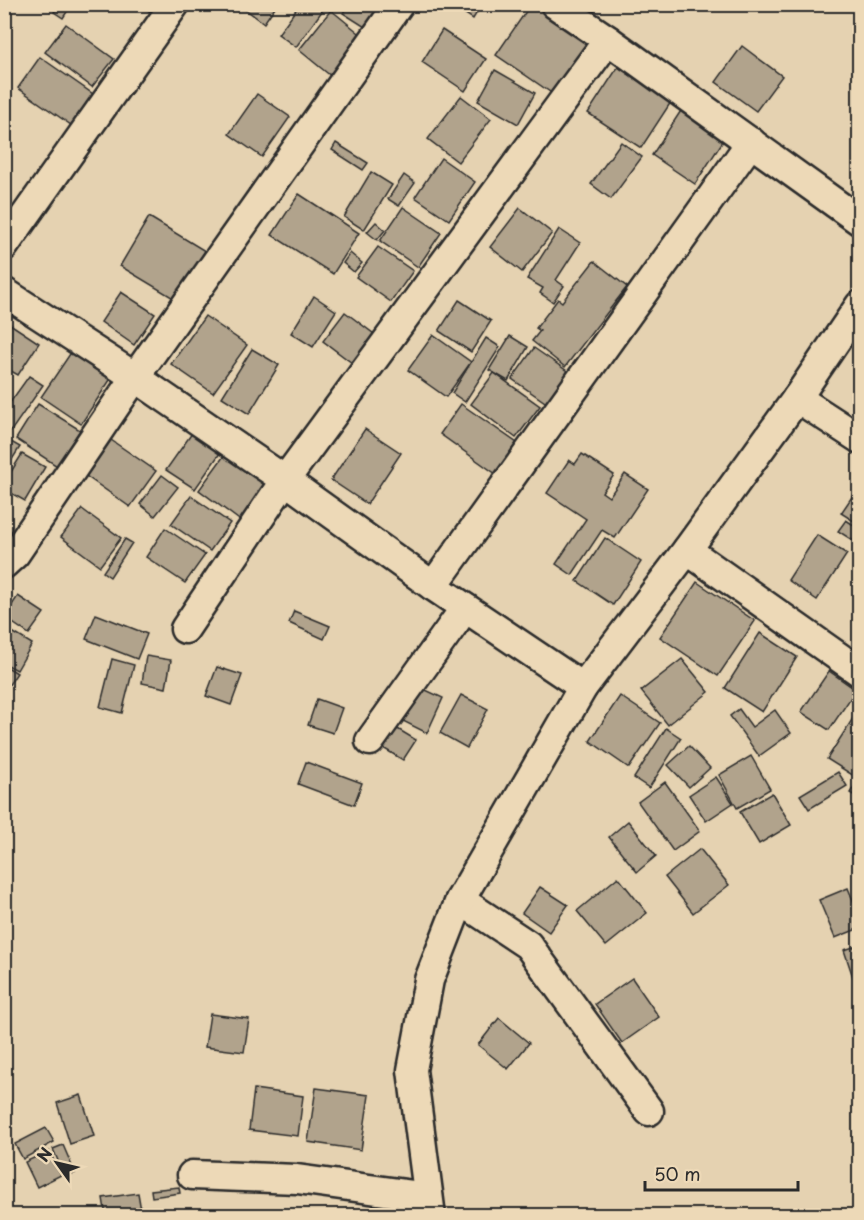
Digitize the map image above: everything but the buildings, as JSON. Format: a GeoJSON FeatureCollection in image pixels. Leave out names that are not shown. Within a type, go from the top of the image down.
{"type":"FeatureCollection","features":[{"type":"Feature","properties":{"kind":"street"},"geometry":{"type":"LineString","coordinates":[[4,246],[175,4]]}},
{"type":"Feature","properties":{"kind":"street"},"geometry":{"type":"LineString","coordinates":[[4,564],[15,554],[135,378],[399,4]]}},
{"type":"Feature","properties":{"kind":"street"},"geometry":{"type":"LineString","coordinates":[[555,4],[860,221]]}},
{"type":"Feature","properties":{"kind":"street"},"geometry":{"type":"LineString","coordinates":[[185,629],[285,480],[608,40]]}},
{"type":"Feature","properties":{"kind":"street"},"geometry":{"type":"LineString","coordinates":[[433,586],[751,142]]}},
{"type":"Feature","properties":{"kind":"street"},"geometry":{"type":"LineString","coordinates":[[4,292],[285,480],[433,586],[583,687]]}},
{"type":"Feature","properties":{"kind":"street"},"geometry":{"type":"LineString","coordinates":[[192,1175],[297,1179],[429,1206],[412,1070],[429,980],[460,900],[583,687],[687,550],[797,398],[860,305]]}},
{"type":"Feature","properties":{"kind":"street"},"geometry":{"type":"LineString","coordinates":[[797,398],[860,439]]}},
{"type":"Feature","properties":{"kind":"street"},"geometry":{"type":"LineString","coordinates":[[687,550],[860,672]]}},
{"type":"Feature","properties":{"kind":"street"},"geometry":{"type":"LineString","coordinates":[[370,741],[465,608]]}},
{"type":"Feature","properties":{"kind":"street"},"geometry":{"type":"LineString","coordinates":[[460,900],[528,945],[649,1111]]}}]}
